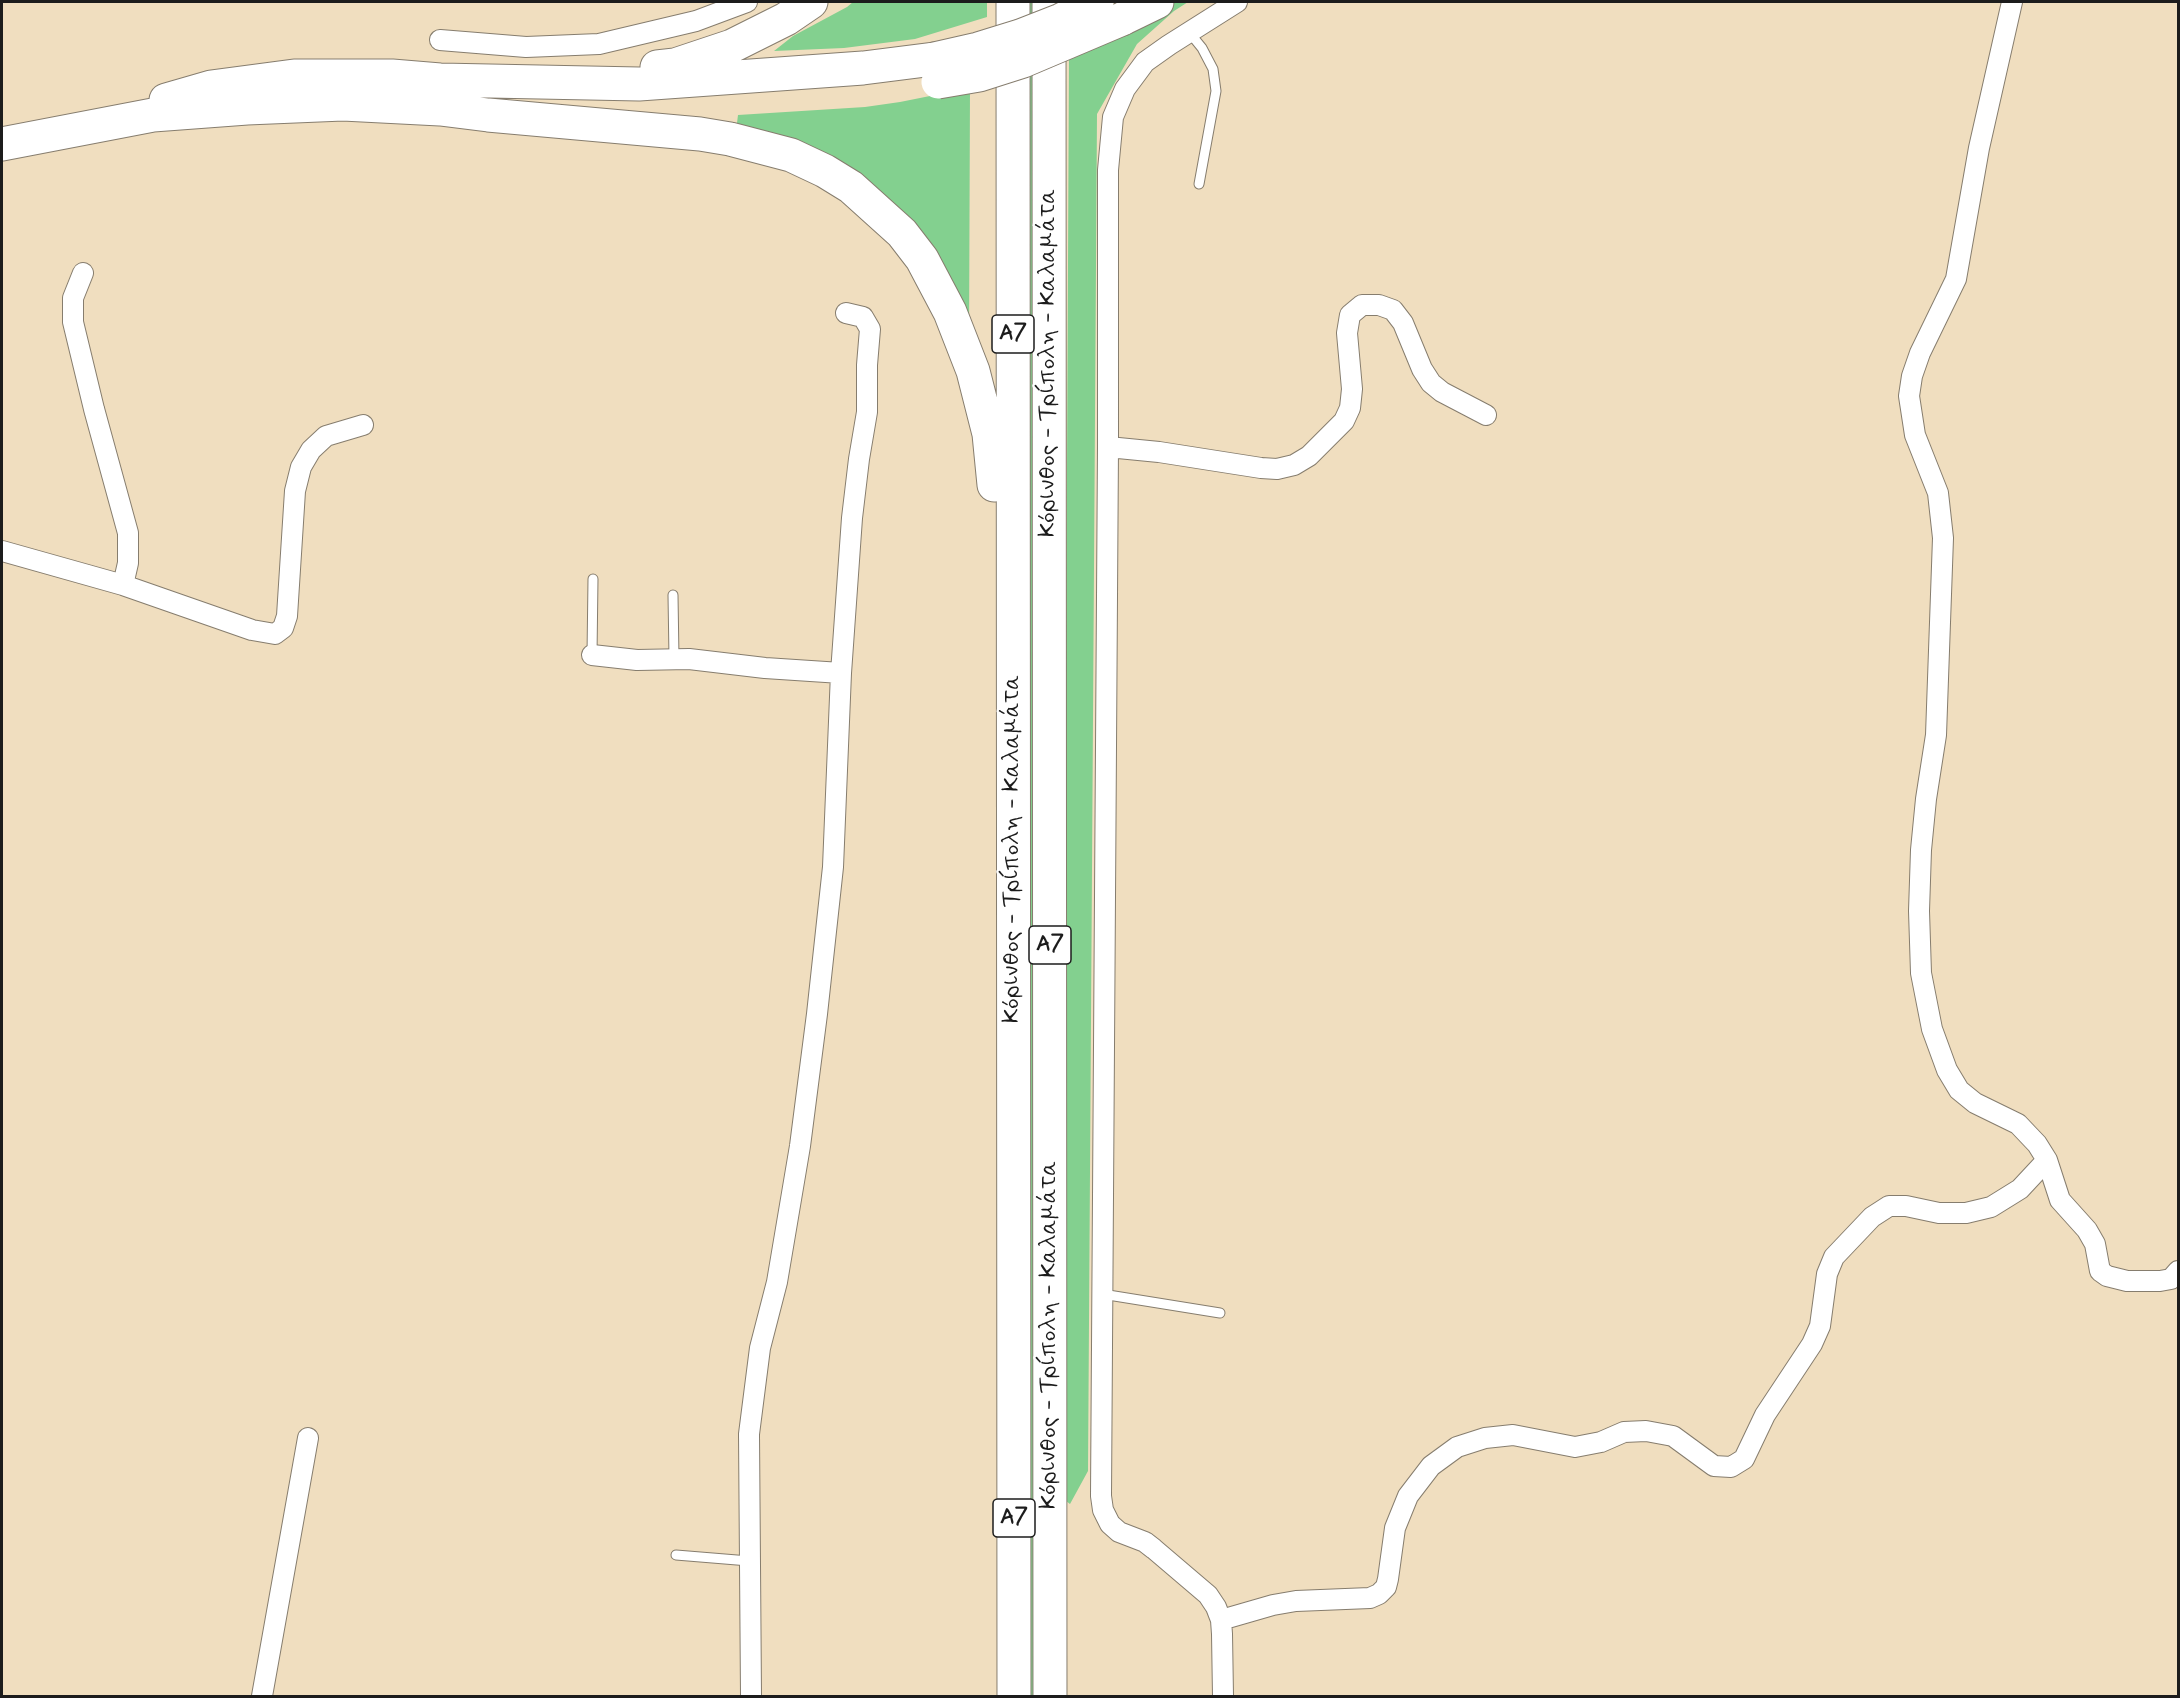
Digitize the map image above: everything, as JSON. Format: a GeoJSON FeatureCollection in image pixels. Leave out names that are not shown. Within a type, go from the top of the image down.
{"type":"FeatureCollection","features":[{"type":"Feature","properties":{"kind":"highway"},"geometry":{"type":"LineString","coordinates":[[489,82],[555,73],[615,74],[675,64],[732,46],[786,19],[811,2]]}},
{"type":"Feature","properties":{"kind":"highway","name":"Κόρινθος - Τρίπολη - Καλαμάτα"},"geometry":{"type":"LineString","coordinates":[[1013,2],[1014,1696]]}},
{"type":"Feature","properties":{"kind":"highway","name":"Κόρινθος - Τρίπολη - Καλαμάτα"},"geometry":{"type":"LineString","coordinates":[[1049,2],[1050,1696]]}},
{"type":"Feature","properties":{"kind":"highway"},"geometry":{"type":"LineString","coordinates":[[114,121],[180,95],[242,81],[294,76],[392,76],[489,82],[639,84],[863,68],[979,75],[1023,61],[1109,10],[1157,2]]}},
{"type":"Feature","properties":{"kind":"highway"},"geometry":{"type":"LineString","coordinates":[[440,109],[498,104],[640,104],[829,93],[936,71]]}},
{"type":"Feature","properties":{"kind":"highway"},"geometry":{"type":"LineString","coordinates":[[2,144],[153,115],[343,104],[440,109],[700,134],[791,155],[825,171],[850,187],[902,233],[922,259],[950,312],[973,371],[990,444],[996,524],[1013,666]]}},
{"type":"Feature","properties":{"kind":"street"},"geometry":{"type":"LineString","coordinates":[[440,40],[526,47],[599,44],[696,21],[747,2]]}},
{"type":"Feature","properties":{"kind":"street"},"geometry":{"type":"LineString","coordinates":[[1223,1696],[1221,1620],[1216,1607],[1208,1594],[1145,1542],[1119,1532],[1110,1524],[1103,1510],[1100,1482],[1108,170],[1113,117],[1125,89],[1145,62],[1238,2]]}},
{"type":"Feature","properties":{"kind":"street"},"geometry":{"type":"LineString","coordinates":[[2012,2],[1979,148],[1956,279],[1920,353],[1912,376],[1909,396],[1915,435],[1938,493],[1943,538],[1936,735],[1921,850],[1922,974],[1932,1029],[1947,1070],[1959,1089],[1975,1102],[2018,1124],[2028,1132],[2047,1160],[2060,1200],[2088,1230],[2095,1244],[2100,1271],[2106,1276],[2127,1281],[2171,1279],[2178,1271]]}},
{"type":"Feature","properties":{"kind":"street"},"geometry":{"type":"LineString","coordinates":[[83,273],[73,298],[73,322],[91,399],[128,532],[128,563],[123,585]]}},
{"type":"Feature","properties":{"kind":"street"},"geometry":{"type":"LineString","coordinates":[[1108,447],[1159,452],[1261,468],[1277,469],[1294,465],[1309,456],[1344,421],[1350,408],[1352,390],[1347,333],[1350,315],[1362,305],[1379,305],[1393,310],[1403,324],[1422,369],[1431,383],[1442,392],[1486,415]]}},
{"type":"Feature","properties":{"kind":"street"},"geometry":{"type":"LineString","coordinates":[[751,1696],[747,1467],[752,1401],[760,1348],[777,1282],[800,1146],[817,1014],[833,867],[841,673],[855,485],[866,421],[870,334],[865,319],[856,314],[846,313]]}},
{"type":"Feature","properties":{"kind":"street"},"geometry":{"type":"LineString","coordinates":[[2,551],[123,585],[272,635],[279,632],[287,616],[295,491],[301,467],[311,450],[326,436],[363,425]]}},
{"type":"Feature","properties":{"kind":"street"},"geometry":{"type":"LineString","coordinates":[[591,655],[637,660],[674,658],[765,668],[841,673]]}},
{"type":"Feature","properties":{"kind":"street"},"geometry":{"type":"LineString","coordinates":[[1221,1620],[1296,1601],[1370,1598],[1379,1594],[1386,1587],[1389,1579],[1395,1528],[1408,1496],[1431,1466],[1457,1447],[1485,1438],[1513,1435],[1575,1448],[1601,1442],[1624,1432],[1646,1431],[1673,1436],[1713,1466],[1731,1467],[1744,1459],[1765,1415],[1812,1344],[1820,1326],[1827,1274],[1833,1257],[1872,1217],[1889,1206],[1906,1206],[1939,1213],[1966,1213],[1991,1207],[2020,1189],[2047,1160]]}},
{"type":"Feature","properties":{"kind":"street"},"geometry":{"type":"LineString","coordinates":[[262,1696],[308,1438]]}},
{"type":"Feature","properties":{"kind":"lane"},"geometry":{"type":"LineString","coordinates":[[1189,32],[1202,48],[1214,69],[1216,92],[1199,184]]}},
{"type":"Feature","properties":{"kind":"lane"},"geometry":{"type":"LineString","coordinates":[[591,655],[593,579]]}},
{"type":"Feature","properties":{"kind":"lane"},"geometry":{"type":"LineString","coordinates":[[673,595],[674,658]]}},
{"type":"Feature","properties":{"kind":"lane"},"geometry":{"type":"LineString","coordinates":[[1102,1294],[1220,1313]]}},
{"type":"Feature","properties":{"kind":"lane"},"geometry":{"type":"LineString","coordinates":[[676,1555],[749,1561]]}},
{"type":"Feature","properties":{"kind":"green space"},"geometry":{"type":"Polygon","coordinates":[[[853,2],[987,2],[987,17],[915,39],[844,48],[774,51],[793,36],[853,2]]]}},
{"type":"Feature","properties":{"kind":"green space"},"geometry":{"type":"Polygon","coordinates":[[[1026,2],[1035,2],[1036,1696],[1027,1696],[1026,2]]]}},
{"type":"Feature","properties":{"kind":"green space"},"geometry":{"type":"Polygon","coordinates":[[[1161,2],[1188,2],[1174,11],[1137,44],[1097,114],[1088,1471],[1070,1504],[1062,1498],[1069,58],[1161,2]]]}},
{"type":"Feature","properties":{"kind":"green space"},"geometry":{"type":"Polygon","coordinates":[[[970,88],[969,347],[905,230],[736,131],[738,115],[865,107],[970,88]]]}}]}
